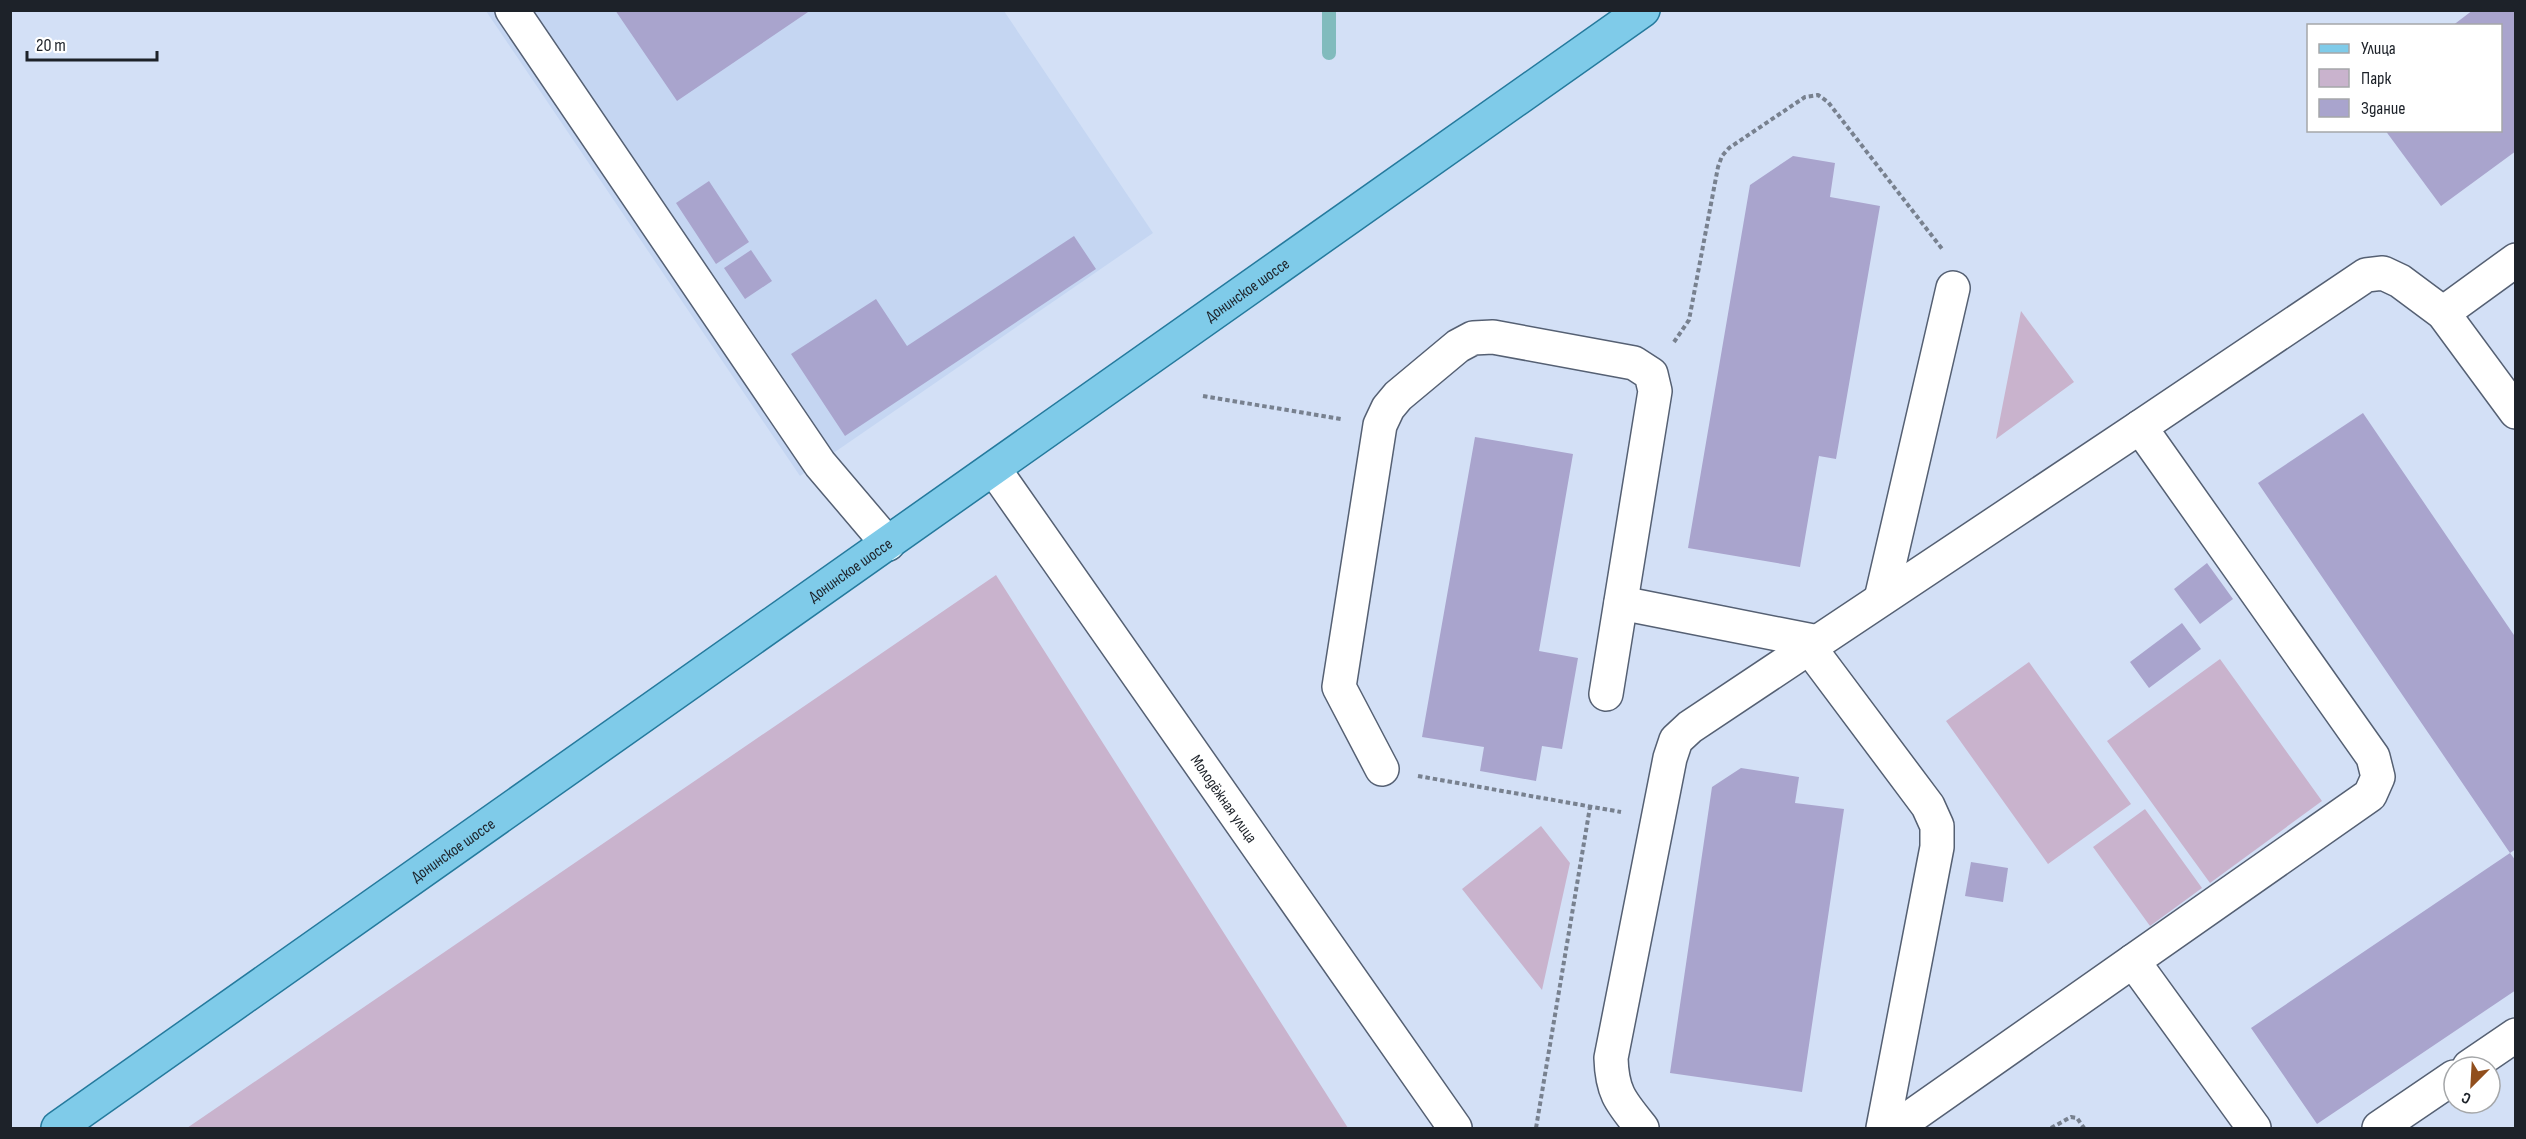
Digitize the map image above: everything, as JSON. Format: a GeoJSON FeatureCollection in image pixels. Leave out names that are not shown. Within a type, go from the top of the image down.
{"type":"FeatureCollection","features":[{"type":"Feature","properties":{"kind":"main road","name":"Донинское шоссе"},"geometry":{"type":"LineString","coordinates":[[58,1128],[1643,10]]}},
{"type":"Feature","properties":{"kind":"street"},"geometry":{"type":"LineString","coordinates":[[512,10],[820,464],[888,544]]}},
{"type":"Feature","properties":{"kind":"street"},"geometry":{"type":"LineString","coordinates":[[2443,313],[2516,260]]}},
{"type":"Feature","properties":{"kind":"street"},"geometry":{"type":"LineString","coordinates":[[1642,1128],[1619,1099],[1611,1080],[1611,1058],[1670,758],[1676,740],[1690,726],[2366,275],[2383,273],[2400,281],[2443,313],[2516,412]]}},
{"type":"Feature","properties":{"kind":"street"},"geometry":{"type":"LineString","coordinates":[[1881,599],[1953,288]]}},
{"type":"Feature","properties":{"kind":"street"},"geometry":{"type":"LineString","coordinates":[[1382,769],[1339,687],[1380,425],[1388,408],[1398,396],[1458,346],[1473,338],[1493,337],[1634,363],[1651,374],[1655,391],[1605,694]]}},
{"type":"Feature","properties":{"kind":"street"},"geometry":{"type":"LineString","coordinates":[[1895,1128],[2370,795],[2378,777],[2373,757],[2140,427]]}},
{"type":"Feature","properties":{"kind":"street","name":"Молодёжная улица"},"geometry":{"type":"LineString","coordinates":[[994,469],[1455,1128]]}},
{"type":"Feature","properties":{"kind":"street"},"geometry":{"type":"LineString","coordinates":[[1621,603],[1814,644],[1928,806],[1937,826],[1937,847],[1883,1128]]}},
{"type":"Feature","properties":{"kind":"street"},"geometry":{"type":"LineString","coordinates":[[2133,961],[2246,1126]]}},
{"type":"Feature","properties":{"kind":"street"},"geometry":{"type":"LineString","coordinates":[[2487,1055],[2516,1035]]}},
{"type":"Feature","properties":{"kind":"street"},"geometry":{"type":"LineString","coordinates":[[2379,1128],[2442,1085]]}},
{"type":"Feature","properties":{"kind":"path"},"geometry":{"type":"LineString","coordinates":[[1651,374],[1689,320],[1722,156],[1729,148],[1805,97],[1818,95],[1828,102],[1947,255],[1953,269],[1953,288]]}},
{"type":"Feature","properties":{"kind":"path"},"geometry":{"type":"LineString","coordinates":[[1203,396],[1380,425]]}},
{"type":"Feature","properties":{"kind":"path"},"geometry":{"type":"LineString","coordinates":[[1382,769],[1658,818]]}},
{"type":"Feature","properties":{"kind":"path"},"geometry":{"type":"LineString","coordinates":[[1536,1128],[1590,807]]}},
{"type":"Feature","properties":{"kind":"path"},"geometry":{"type":"LineString","coordinates":[[2051,1128],[2071,1117],[2077,1118],[2084,1128]]}},
{"type":"Feature","properties":{"kind":"shaded area"},"geometry":{"type":"Polygon","coordinates":[[[486,11],[1004,11],[1153,233],[800,476],[486,11]]]}},
{"type":"Feature","properties":{"kind":"green space"},"geometry":{"type":"Polygon","coordinates":[[[2021,311],[2074,382],[1996,439],[2021,311]]]}},
{"type":"Feature","properties":{"kind":"green space"},"geometry":{"type":"Polygon","coordinates":[[[996,575],[1348,1128],[187,1128],[996,575]]]}},
{"type":"Feature","properties":{"kind":"green space"},"geometry":{"type":"Polygon","coordinates":[[[2220,659],[2322,801],[2210,883],[2107,741],[2220,659]]]}},
{"type":"Feature","properties":{"kind":"green space"},"geometry":{"type":"Polygon","coordinates":[[[2029,662],[2131,804],[2048,864],[1946,721],[2029,662]]]}},
{"type":"Feature","properties":{"kind":"green space"},"geometry":{"type":"Polygon","coordinates":[[[2145,809],[2202,888],[2150,926],[2093,847],[2145,809]]]}},
{"type":"Feature","properties":{"kind":"green space"},"geometry":{"type":"Polygon","coordinates":[[[1541,826],[1570,863],[1542,990],[1462,889],[1541,826]]]}},
{"type":"Feature","properties":{"kind":"building"},"geometry":{"type":"Polygon","coordinates":[[[615,10],[811,10],[677,101],[615,10]]]}},
{"type":"Feature","properties":{"kind":"building"},"geometry":{"type":"Polygon","coordinates":[[[2473,10],[2516,10],[2516,151],[2441,206],[2386,132],[2502,132],[2502,24],[2455,24],[2473,10]]]}},
{"type":"Feature","properties":{"kind":"building"},"geometry":{"type":"Polygon","coordinates":[[[1793,156],[1835,163],[1830,197],[1880,206],[1836,459],[1819,456],[1800,567],[1688,548],[1750,185],[1793,156]]]}},
{"type":"Feature","properties":{"kind":"building"},"geometry":{"type":"Polygon","coordinates":[[[709,181],[749,242],[716,264],[676,203],[709,181]]]}},
{"type":"Feature","properties":{"kind":"building"},"geometry":{"type":"Polygon","coordinates":[[[1074,236],[1096,269],[845,436],[791,354],[876,299],[907,346],[1074,236]]]}},
{"type":"Feature","properties":{"kind":"building"},"geometry":{"type":"Polygon","coordinates":[[[751,250],[772,281],[745,299],[724,268],[751,250]]]}},
{"type":"Feature","properties":{"kind":"building"},"geometry":{"type":"Polygon","coordinates":[[[2363,413],[2516,638],[2516,849],[2510,853],[2258,483],[2363,413]]]}},
{"type":"Feature","properties":{"kind":"building"},"geometry":{"type":"Polygon","coordinates":[[[1475,437],[1573,454],[1539,651],[1578,658],[1562,749],[1542,746],[1536,781],[1480,771],[1484,747],[1422,737],[1475,437]]]}},
{"type":"Feature","properties":{"kind":"building"},"geometry":{"type":"Polygon","coordinates":[[[2207,563],[2233,599],[2200,624],[2174,589],[2207,563]]]}},
{"type":"Feature","properties":{"kind":"building"},"geometry":{"type":"Polygon","coordinates":[[[2182,623],[2201,649],[2149,688],[2130,662],[2182,623]]]}},
{"type":"Feature","properties":{"kind":"building"},"geometry":{"type":"Polygon","coordinates":[[[1741,768],[1799,777],[1795,803],[1844,809],[1802,1092],[1670,1073],[1712,787],[1741,768]]]}},
{"type":"Feature","properties":{"kind":"building"},"geometry":{"type":"Polygon","coordinates":[[[2510,853],[2516,861],[2516,990],[2317,1124],[2251,1028],[2510,853]]]}},
{"type":"Feature","properties":{"kind":"building"},"geometry":{"type":"Polygon","coordinates":[[[1971,862],[2008,868],[2003,902],[1965,896],[1971,862]]]}},
{"type":"Feature","properties":{"kind":"waterway"},"geometry":{"type":"LineString","coordinates":[[1329,10],[1329,53]]}}]}
